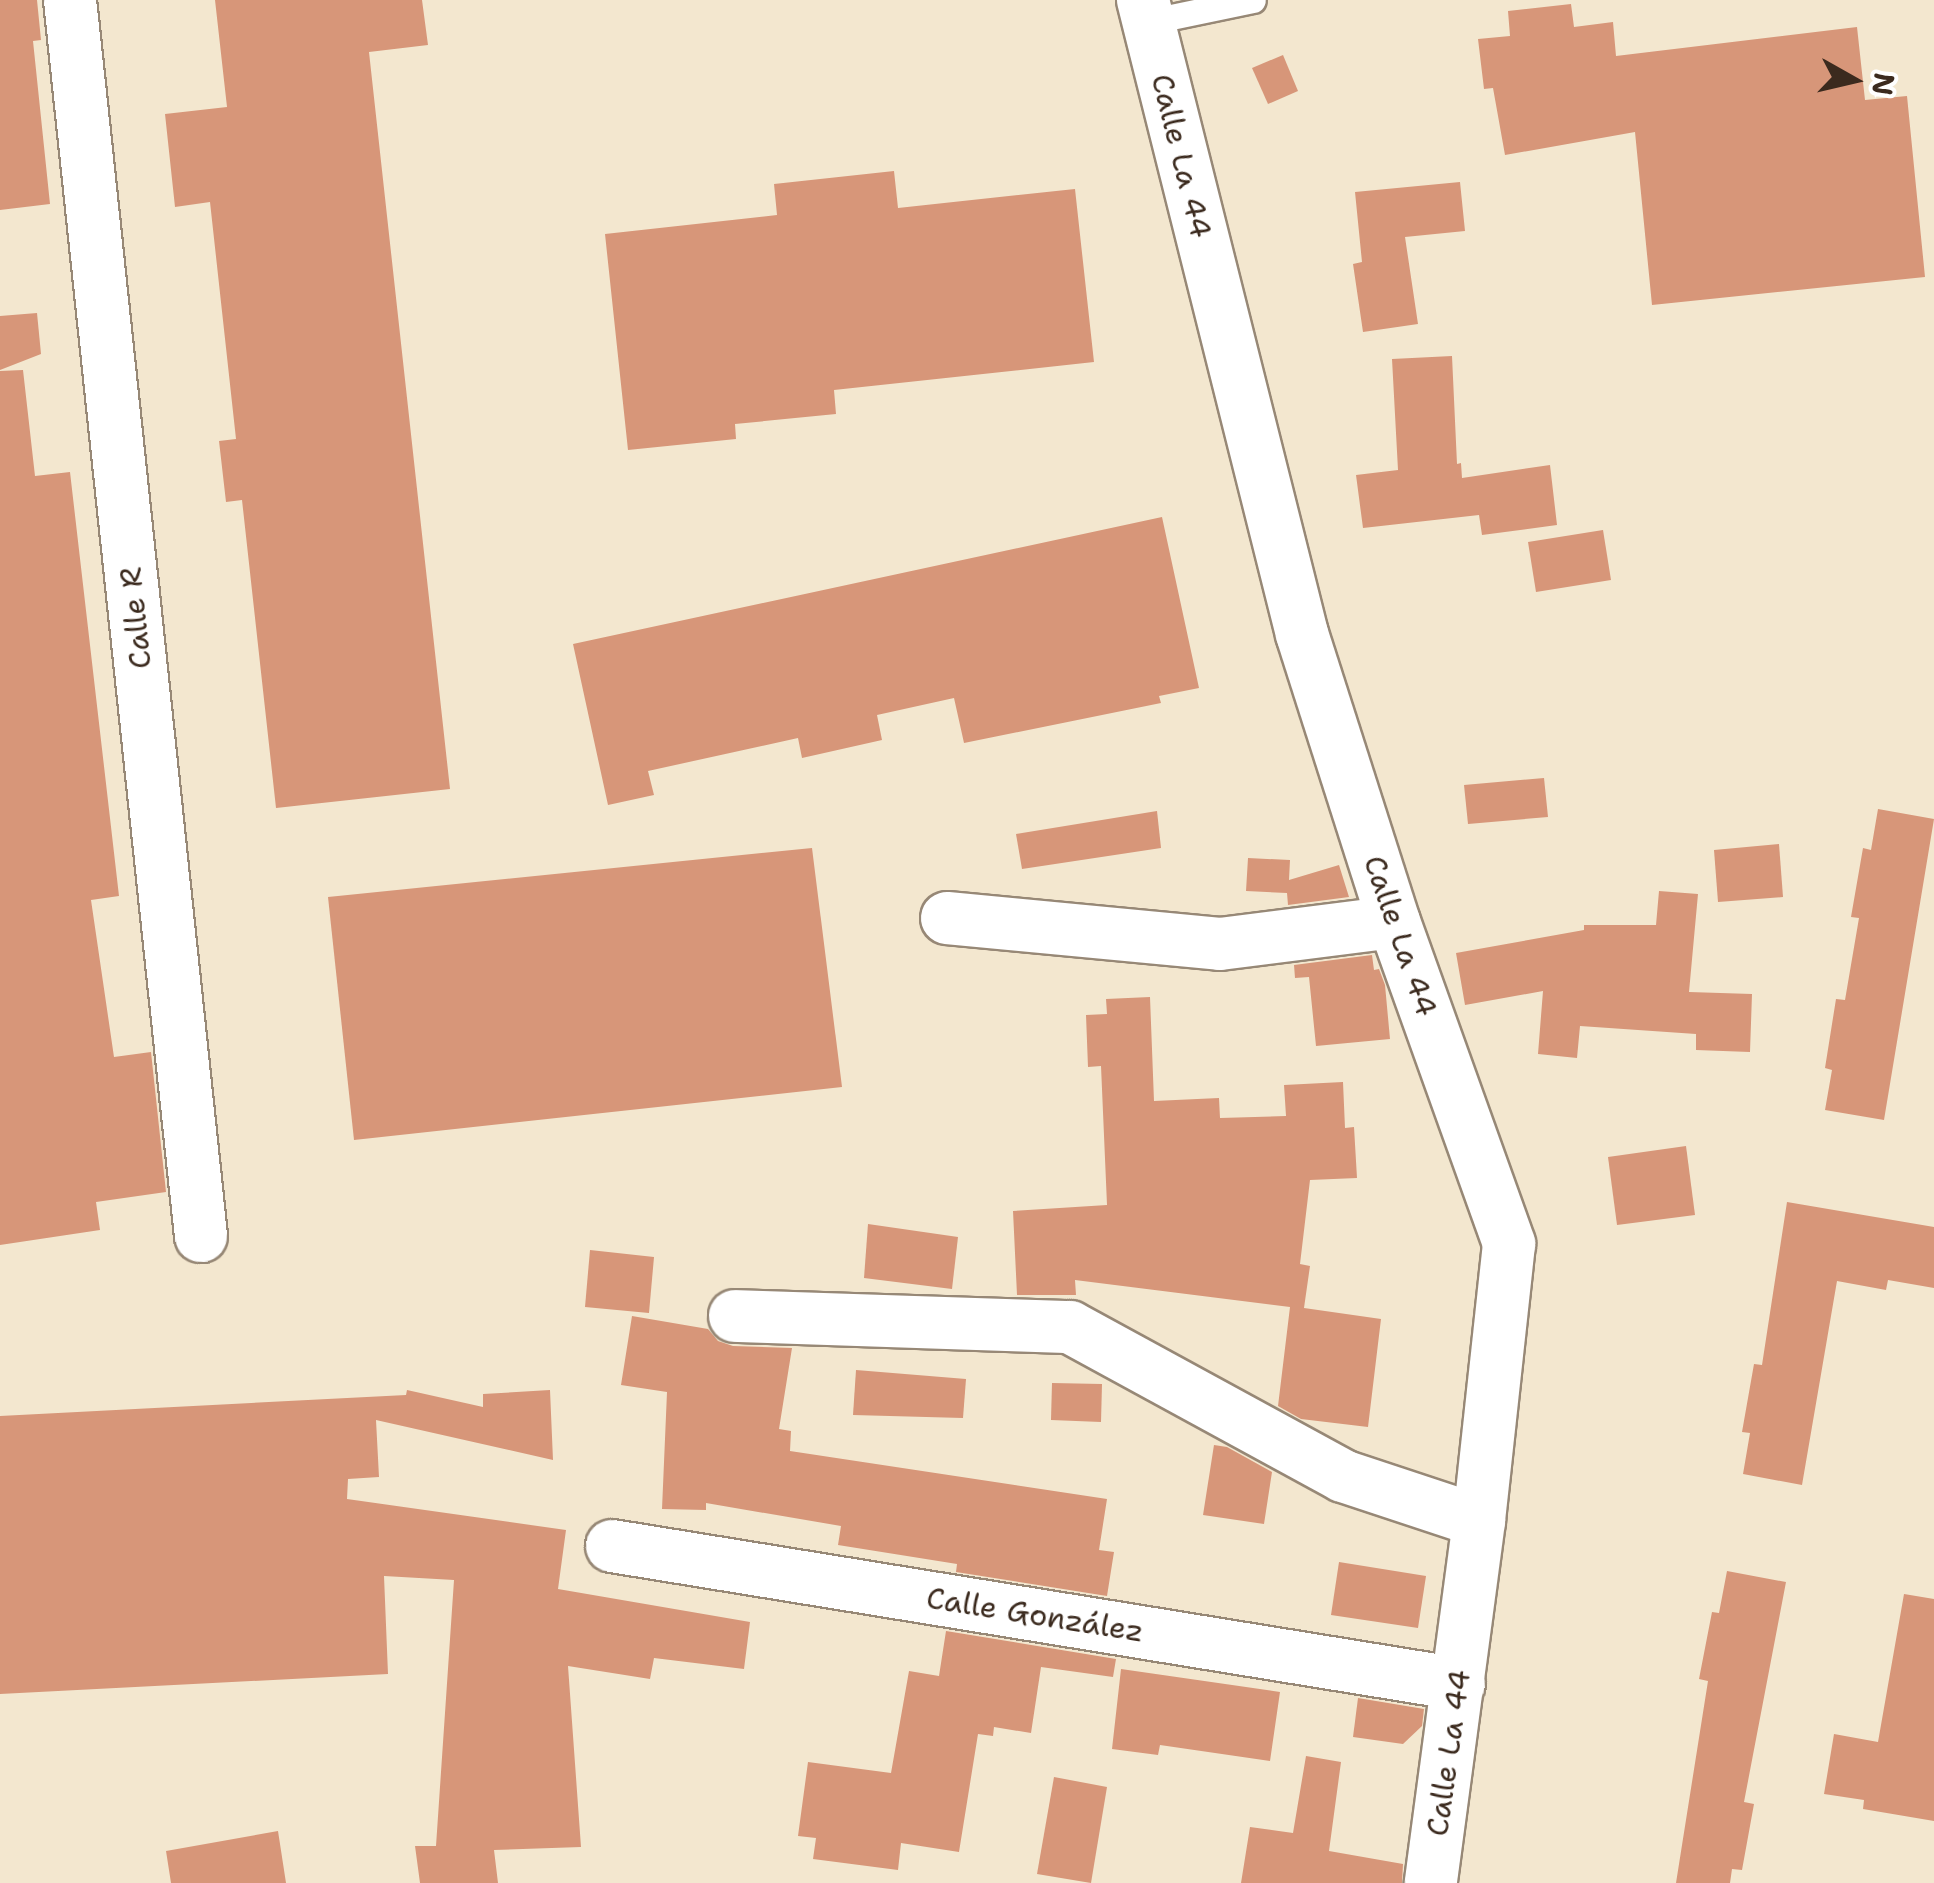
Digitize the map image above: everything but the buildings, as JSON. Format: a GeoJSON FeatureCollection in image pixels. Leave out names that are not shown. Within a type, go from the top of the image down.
{"type":"FeatureCollection","features":[{"type":"Feature","properties":{"kind":"street","name":"Calle R"},"geometry":{"type":"LineString","coordinates":[[70,0],[202,1236]]}},
{"type":"Feature","properties":{"kind":"street","name":"Calle La 44"},"geometry":{"type":"LineString","coordinates":[[1145,11],[1302,634],[1394,922],[1510,1244],[1479,1521],[1431,1883]]}},
{"type":"Feature","properties":{"kind":"street"},"geometry":{"type":"LineString","coordinates":[[947,918],[1220,944],[1394,922]]}},
{"type":"Feature","properties":{"kind":"street"},"geometry":{"type":"LineString","coordinates":[[735,1316],[1070,1327],[1344,1476],[1479,1521]]}},
{"type":"Feature","properties":{"kind":"street","name":"Calle González"},"geometry":{"type":"LineString","coordinates":[[612,1546],[1458,1684]]}},
{"type":"Feature","properties":{"kind":"lane"},"geometry":{"type":"LineString","coordinates":[[1145,11],[1253,0]]}}]}
